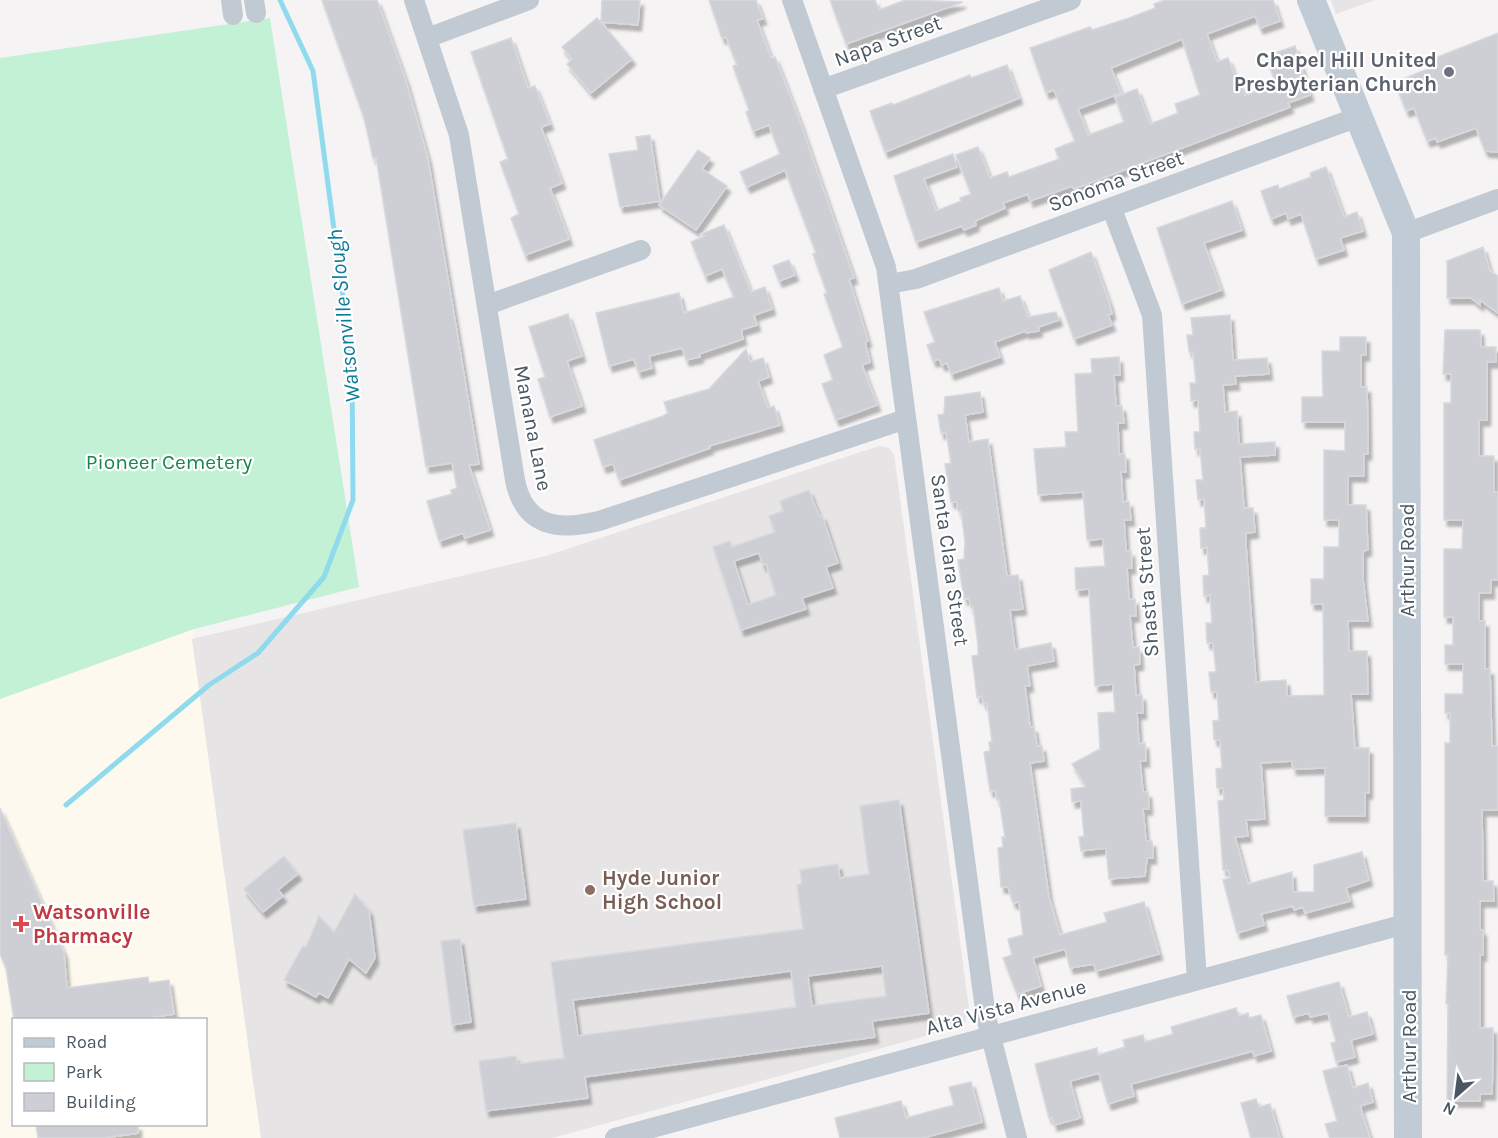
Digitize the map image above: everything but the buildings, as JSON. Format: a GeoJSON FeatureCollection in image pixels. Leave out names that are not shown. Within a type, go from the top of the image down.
{"type":"FeatureCollection","features":[{"type":"Feature","properties":{"kind":"street","name":"Manana Lane"},"geometry":{"type":"LineString","coordinates":[[414,0],[459,135],[518,496],[527,509],[554,526],[569,527],[599,521],[906,419]]}},
{"type":"Feature","properties":{"kind":"street"},"geometry":{"type":"LineString","coordinates":[[427,38],[529,0]]}},
{"type":"Feature","properties":{"kind":"street","name":"Santa Clara Street"},"geometry":{"type":"LineString","coordinates":[[792,0],[876,232],[889,284],[990,1037],[1017,1138]]}},
{"type":"Feature","properties":{"kind":"street","name":"Napa Street"},"geometry":{"type":"LineString","coordinates":[[823,89],[1071,0]]}},
{"type":"Feature","properties":{"kind":"street","name":"Arthur Road"},"geometry":{"type":"LineString","coordinates":[[1311,0],[1406,233],[1408,1138]]}},
{"type":"Feature","properties":{"kind":"street","name":"Sonoma Street"},"geometry":{"type":"LineString","coordinates":[[889,284],[916,279],[1358,117]]}},
{"type":"Feature","properties":{"kind":"street"},"geometry":{"type":"LineString","coordinates":[[1406,233],[1498,199]]}},
{"type":"Feature","properties":{"kind":"street","name":"Shasta Street"},"geometry":{"type":"LineString","coordinates":[[1112,209],[1152,315],[1197,980]]}},
{"type":"Feature","properties":{"kind":"street"},"geometry":{"type":"LineString","coordinates":[[487,305],[641,250]]}},
{"type":"Feature","properties":{"kind":"street","name":"Alta Vista Avenue"},"geometry":{"type":"LineString","coordinates":[[615,1138],[1409,923]]}},
{"type":"Feature","properties":{"kind":"shaded area"},"geometry":{"type":"Polygon","coordinates":[[[1331,0],[1375,0],[1336,14],[1331,0]]]}},
{"type":"Feature","properties":{"kind":"shaded area","name":"Hyde Junior High School"},"geometry":{"type":"Polygon","coordinates":[[[879,446],[889,448],[894,454],[969,1008],[965,1022],[955,1028],[552,1138],[261,1138],[192,639],[546,556],[879,446]]]}},
{"type":"Feature","properties":{"kind":"shaded area"},"geometry":{"type":"Polygon","coordinates":[[[194,629],[192,639],[261,1138],[0,1138],[0,699],[194,629]]]}},
{"type":"Feature","properties":{"kind":"green space","name":"Pioneer Cemetery"},"geometry":{"type":"Polygon","coordinates":[[[270,18],[359,587],[194,629],[0,699],[0,58],[270,18]]]}},
{"type":"Feature","properties":{"kind":"waterway","name":"Watsonville Slough"},"geometry":{"type":"LineString","coordinates":[[66,805],[209,685],[258,653],[324,577],[353,500],[352,365],[313,71],[280,0]]}},
{"type":"Feature","properties":{"kind":"place","name":"Chapel Hill United Presbyterian Church"},"geometry":{"type":"Point","coordinates":[1449,72]}},
{"type":"Feature","properties":{"kind":"place","name":"Hyde Junior High School"},"geometry":{"type":"Point","coordinates":[590,890]}},
{"type":"Feature","properties":{"kind":"place","name":"Watsonville Pharmacy"},"geometry":{"type":"Point","coordinates":[21,924]}}]}
